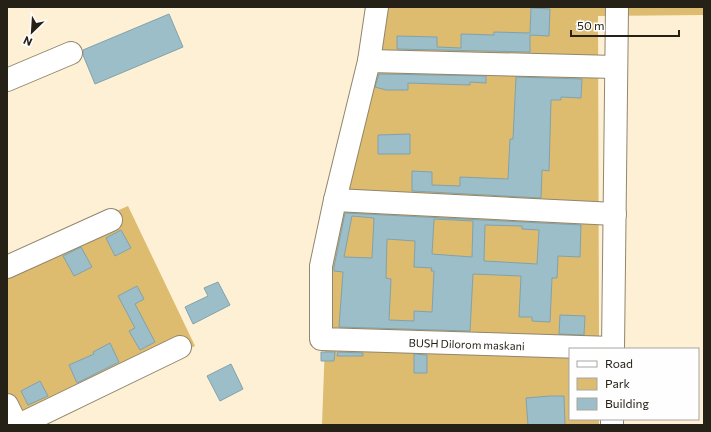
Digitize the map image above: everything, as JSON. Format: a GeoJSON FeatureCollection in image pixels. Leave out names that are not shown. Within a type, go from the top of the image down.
{"type":"FeatureCollection","features":[{"type":"Feature","properties":{"kind":"street"},"geometry":{"type":"LineString","coordinates":[[377,7],[369,61],[335,200],[615,214]]}},
{"type":"Feature","properties":{"kind":"street"},"geometry":{"type":"LineString","coordinates":[[613,348],[616,7]]}},
{"type":"Feature","properties":{"kind":"street"},"geometry":{"type":"LineString","coordinates":[[7,80],[71,53]]}},
{"type":"Feature","properties":{"kind":"street"},"geometry":{"type":"LineString","coordinates":[[369,61],[616,67]]}},
{"type":"Feature","properties":{"kind":"street","name":"BUSH Dilorom maskani"},"geometry":{"type":"LineString","coordinates":[[335,200],[321,266],[321,339],[584,348]]}},
{"type":"Feature","properties":{"kind":"street"},"geometry":{"type":"LineString","coordinates":[[7,267],[111,220]]}},
{"type":"Feature","properties":{"kind":"street"},"geometry":{"type":"LineString","coordinates":[[7,405],[18,425],[180,347]]}},
{"type":"Feature","properties":{"kind":"green space"},"geometry":{"type":"Polygon","coordinates":[[[377,7],[704,7],[704,15],[598,16],[599,348],[569,348],[569,420],[599,420],[599,425],[322,425],[330,206],[377,7]]]}},
{"type":"Feature","properties":{"kind":"green space"},"geometry":{"type":"Polygon","coordinates":[[[128,206],[195,346],[34,420],[7,425],[7,259],[128,206]]]}},
{"type":"Feature","properties":{"kind":"building"},"geometry":{"type":"Polygon","coordinates":[[[531,8],[550,9],[549,36],[530,35],[530,52],[397,49],[397,36],[437,37],[437,47],[461,48],[461,34],[494,35],[494,32],[530,33],[531,8]]]}},
{"type":"Feature","properties":{"kind":"building"},"geometry":{"type":"Polygon","coordinates":[[[169,14],[183,47],[95,84],[83,55],[83,50],[169,14]]]}},
{"type":"Feature","properties":{"kind":"building"},"geometry":{"type":"Polygon","coordinates":[[[379,74],[486,76],[486,83],[470,82],[470,85],[408,83],[408,90],[386,90],[375,87],[379,74]]]}},
{"type":"Feature","properties":{"kind":"building"},"geometry":{"type":"Polygon","coordinates":[[[516,77],[582,79],[581,98],[561,97],[561,100],[551,100],[549,171],[542,170],[541,198],[412,191],[412,171],[432,172],[432,185],[460,186],[460,177],[508,179],[510,139],[513,139],[516,77]]]}},
{"type":"Feature","properties":{"kind":"building"},"geometry":{"type":"Polygon","coordinates":[[[410,134],[410,154],[378,154],[378,135],[410,134]]]}},
{"type":"Feature","properties":{"kind":"building"},"geometry":{"type":"Polygon","coordinates":[[[345,213],[581,225],[580,257],[558,256],[557,278],[552,278],[550,322],[532,321],[532,317],[519,317],[521,276],[473,274],[470,331],[339,327],[343,272],[334,271],[345,213]],[[352,216],[344,257],[372,258],[374,218],[352,216]],[[434,219],[432,254],[472,257],[473,221],[434,219]],[[485,225],[484,261],[537,264],[539,230],[522,229],[522,226],[485,225]],[[387,239],[386,278],[391,279],[389,320],[414,321],[414,311],[432,312],[434,271],[431,271],[432,268],[414,267],[415,241],[387,239]]]}},
{"type":"Feature","properties":{"kind":"building"},"geometry":{"type":"Polygon","coordinates":[[[121,230],[131,248],[115,256],[106,238],[121,230]]]}},
{"type":"Feature","properties":{"kind":"building"},"geometry":{"type":"Polygon","coordinates":[[[81,247],[92,267],[74,276],[63,256],[81,247]]]}},
{"type":"Feature","properties":{"kind":"building"},"geometry":{"type":"Polygon","coordinates":[[[218,282],[230,305],[193,324],[185,307],[208,296],[204,288],[218,282]]]}},
{"type":"Feature","properties":{"kind":"building"},"geometry":{"type":"Polygon","coordinates":[[[137,286],[144,299],[135,304],[155,342],[140,350],[129,331],[135,328],[118,296],[137,286]]]}},
{"type":"Feature","properties":{"kind":"building"},"geometry":{"type":"Polygon","coordinates":[[[560,315],[585,316],[584,335],[559,334],[560,315]]]}},
{"type":"Feature","properties":{"kind":"building"},"geometry":{"type":"Polygon","coordinates":[[[110,343],[119,362],[77,383],[69,365],[94,354],[93,352],[110,343]]]}},
{"type":"Feature","properties":{"kind":"building"},"geometry":{"type":"Polygon","coordinates":[[[321,352],[335,352],[334,361],[321,361],[321,352]]]}},
{"type":"Feature","properties":{"kind":"building"},"geometry":{"type":"Polygon","coordinates":[[[338,352],[363,353],[363,356],[337,356],[338,352]]]}},
{"type":"Feature","properties":{"kind":"building"},"geometry":{"type":"Polygon","coordinates":[[[414,354],[427,355],[427,373],[414,373],[414,354]]]}},
{"type":"Feature","properties":{"kind":"building"},"geometry":{"type":"Polygon","coordinates":[[[231,364],[243,389],[220,401],[207,376],[231,364]]]}},
{"type":"Feature","properties":{"kind":"building"},"geometry":{"type":"Polygon","coordinates":[[[40,381],[48,396],[28,405],[21,391],[40,381]]]}},
{"type":"Feature","properties":{"kind":"building"},"geometry":{"type":"Polygon","coordinates":[[[564,396],[565,425],[528,425],[526,398],[564,396]]]}}]}
